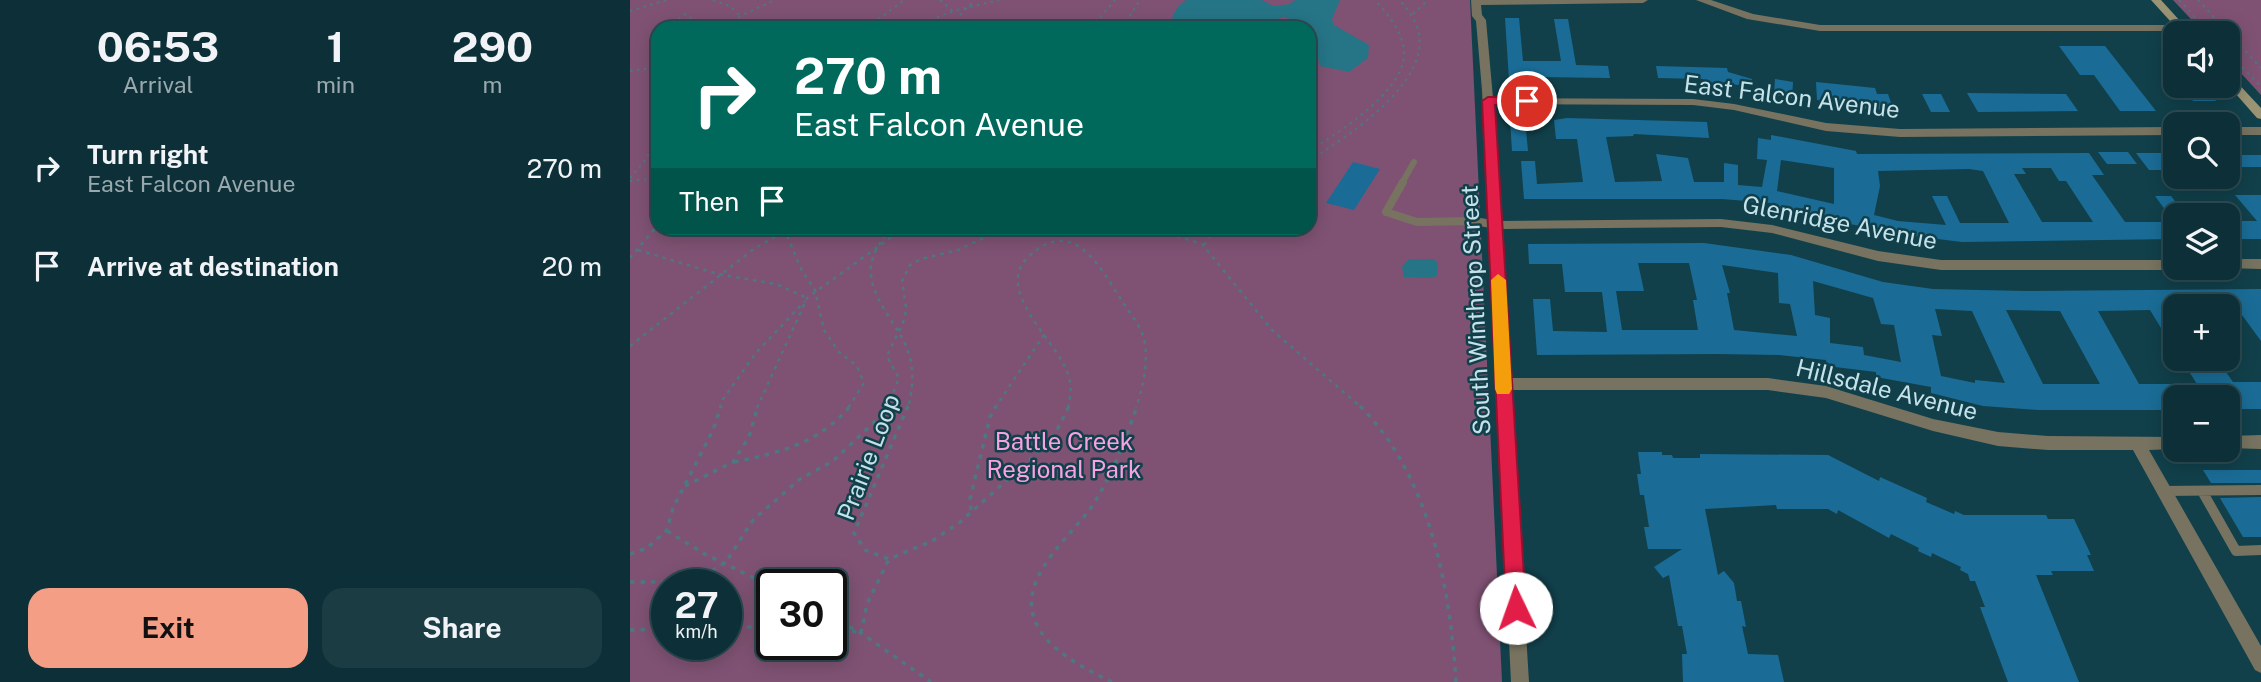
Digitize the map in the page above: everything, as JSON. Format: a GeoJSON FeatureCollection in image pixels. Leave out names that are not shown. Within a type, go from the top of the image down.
{"type":"FeatureCollection","features":[{"type":"Feature","properties":{"kind":"main road"},"geometry":{"type":"LineString","coordinates":[[2156,0],[2174,21]]}},
{"type":"Feature","properties":{"kind":"main road"},"geometry":{"type":"LineString","coordinates":[[2240,92],[2261,115]]}},
{"type":"Feature","properties":{"kind":"street"},"geometry":{"type":"LineString","coordinates":[[1480,1],[1643,0]]}},
{"type":"Feature","properties":{"kind":"street"},"geometry":{"type":"LineString","coordinates":[[1701,0],[1751,17],[1820,28],[2163,31]]}},
{"type":"Feature","properties":{"kind":"street","name":"South Winthrop Street"},"geometry":{"type":"LineString","coordinates":[[1480,1],[1485,16],[1481,20],[1496,225],[1520,682]]}},
{"type":"Feature","properties":{"kind":"street","name":"East Falcon Avenue"},"geometry":{"type":"LineString","coordinates":[[1488,101],[1693,102],[1734,107],[1826,127],[1900,133],[2163,131]]}},
{"type":"Feature","properties":{"kind":"street"},"geometry":{"type":"LineString","coordinates":[[2240,131],[2261,131]]}},
{"type":"Feature","properties":{"kind":"street","name":"Glenridge Avenue"},"geometry":{"type":"LineString","coordinates":[[1496,225],[1721,223],[1772,229],[1878,256],[1941,265],[2163,265]]}},
{"type":"Feature","properties":{"kind":"street"},"geometry":{"type":"LineString","coordinates":[[2240,264],[2261,264]]}},
{"type":"Feature","properties":{"kind":"street","name":"Hillsdale Avenue"},"geometry":{"type":"LineString","coordinates":[[1503,384],[1768,383],[1826,392],[1980,437],[2048,443],[2163,443]]}},
{"type":"Feature","properties":{"kind":"street"},"geometry":{"type":"LineString","coordinates":[[2240,442],[2261,442]]}},
{"type":"Feature","properties":{"kind":"street"},"geometry":{"type":"LineString","coordinates":[[2137,443],[2261,664]]}},
{"type":"Feature","properties":{"kind":"lane"},"geometry":{"type":"LineString","coordinates":[[1414,162],[1385,212],[1418,222],[1475,221],[1496,225]]}},
{"type":"Feature","properties":{"kind":"lane"},"geometry":{"type":"LineString","coordinates":[[2163,491],[2261,490]]}},
{"type":"Feature","properties":{"kind":"lane"},"geometry":{"type":"LineString","coordinates":[[2202,491],[2236,551],[2261,550]]}},
{"type":"Feature","properties":{"kind":"path"},"geometry":{"type":"LineString","coordinates":[[630,11],[667,0]]}},
{"type":"Feature","properties":{"kind":"path"},"geometry":{"type":"LineString","coordinates":[[713,0],[730,6],[740,16]]}},
{"type":"Feature","properties":{"kind":"path"},"geometry":{"type":"LineString","coordinates":[[736,21],[740,16],[775,0]]}},
{"type":"Feature","properties":{"kind":"path"},"geometry":{"type":"LineString","coordinates":[[876,21],[904,0]]}},
{"type":"Feature","properties":{"kind":"path"},"geometry":{"type":"LineString","coordinates":[[940,0],[953,10]]}},
{"type":"Feature","properties":{"kind":"path"},"geometry":{"type":"LineString","coordinates":[[962,21],[960,15],[975,0]]}},
{"type":"Feature","properties":{"kind":"path"},"geometry":{"type":"LineString","coordinates":[[927,21],[953,10],[999,0]]}},
{"type":"Feature","properties":{"kind":"path"},"geometry":{"type":"LineString","coordinates":[[1097,21],[1115,0]]}},
{"type":"Feature","properties":{"kind":"path"},"geometry":{"type":"LineString","coordinates":[[1126,21],[1140,0]]}},
{"type":"Feature","properties":{"kind":"path"},"geometry":{"type":"LineString","coordinates":[[1316,146],[1370,107],[1391,85],[1404,60],[1401,38],[1376,0]]}},
{"type":"Feature","properties":{"kind":"path"},"geometry":{"type":"LineString","coordinates":[[1316,155],[1378,111],[1406,81],[1418,52],[1417,21],[1400,0]]}},
{"type":"Feature","properties":{"kind":"path"},"geometry":{"type":"LineString","coordinates":[[1413,14],[1428,0]]}},
{"type":"Feature","properties":{"kind":"path"},"geometry":{"type":"LineString","coordinates":[[2179,0],[2199,21]]}},
{"type":"Feature","properties":{"kind":"path"},"geometry":{"type":"LineString","coordinates":[[2198,0],[2261,68]]}},
{"type":"Feature","properties":{"kind":"path"},"geometry":{"type":"LineString","coordinates":[[676,21],[684,14],[696,21]]}},
{"type":"Feature","properties":{"kind":"path"},"geometry":{"type":"LineString","coordinates":[[2240,65],[2261,87]]}},
{"type":"Feature","properties":{"kind":"path"},"geometry":{"type":"LineString","coordinates":[[630,71],[651,68]]}},
{"type":"Feature","properties":{"kind":"path"},"geometry":{"type":"LineString","coordinates":[[630,179],[647,158],[651,147]]}},
{"type":"Feature","properties":{"kind":"path"},"geometry":{"type":"LineString","coordinates":[[630,179],[651,178]]}},
{"type":"Feature","properties":{"kind":"path"},"geometry":{"type":"LineString","coordinates":[[630,258],[651,234]]}},
{"type":"Feature","properties":{"kind":"path"},"geometry":{"type":"LineString","coordinates":[[630,345],[776,235]]}},
{"type":"Feature","properties":{"kind":"path"},"geometry":{"type":"LineString","coordinates":[[685,486],[733,462],[789,451],[825,432],[853,405],[864,383],[857,366],[839,352],[824,330],[815,290],[802,271],[787,235]]}},
{"type":"Feature","properties":{"kind":"path"},"geometry":{"type":"LineString","coordinates":[[877,247],[885,235]]}},
{"type":"Feature","properties":{"kind":"path"},"geometry":{"type":"LineString","coordinates":[[630,554],[647,548],[667,530],[673,509],[713,430],[723,398],[755,354],[815,290],[894,235]]}},
{"type":"Feature","properties":{"kind":"path"},"geometry":{"type":"LineString","coordinates":[[630,582],[678,582],[707,574],[726,562],[753,520],[800,479],[833,461],[885,411],[898,385],[898,372],[887,356],[906,311],[902,280],[910,265],[925,257],[962,249],[995,235]]}},
{"type":"Feature","properties":{"kind":"path"},"geometry":{"type":"LineString","coordinates":[[1177,235],[1204,245],[1225,276],[1273,331],[1358,404],[1383,431],[1413,480],[1430,532],[1455,643],[1456,682]]}},
{"type":"Feature","properties":{"kind":"path"},"geometry":{"type":"LineString","coordinates":[[1204,245],[1211,235]]}},
{"type":"Feature","properties":{"kind":"path"},"geometry":{"type":"LineString","coordinates":[[861,633],[867,604],[890,559],[956,526],[1045,445],[1066,418],[1070,396],[1069,376],[1018,292],[1016,274],[1024,260],[1046,244],[1061,240],[1073,242],[1084,251],[1133,317],[1144,341],[1144,369],[1128,436],[1117,463],[1090,509],[1043,568],[1033,589],[1031,610],[1045,637],[1081,667],[1112,682]]}},
{"type":"Feature","properties":{"kind":"path","name":"Prairie Loop"},"geometry":{"type":"LineString","coordinates":[[877,247],[872,261],[873,285],[912,364],[912,396],[905,421],[877,477],[854,533],[865,550],[890,559]]}},
{"type":"Feature","properties":{"kind":"path"},"geometry":{"type":"LineString","coordinates":[[638,250],[723,275],[776,284],[807,298]]}},
{"type":"Feature","properties":{"kind":"path"},"geometry":{"type":"LineString","coordinates":[[733,462],[749,437],[762,396],[781,360],[807,298]]}},
{"type":"Feature","properties":{"kind":"path"},"geometry":{"type":"LineString","coordinates":[[971,510],[970,499],[990,417],[1045,333]]}},
{"type":"Feature","properties":{"kind":"path"},"geometry":{"type":"LineString","coordinates":[[667,530],[693,550],[726,562],[756,578]]}},
{"type":"Feature","properties":{"kind":"path"},"geometry":{"type":"LineString","coordinates":[[847,626],[931,682]]}},
{"type":"Feature","properties":{"kind":"path"},"geometry":{"type":"LineString","coordinates":[[630,631],[651,630]]}},
{"type":"Feature","properties":{"kind":"path"},"geometry":{"type":"LineString","coordinates":[[847,632],[861,633]]}},
{"type":"Feature","properties":{"kind":"green space","name":"Battle Creek Regional Park"},"geometry":{"type":"Polygon","coordinates":[[[630,0],[1470,0],[1502,682],[630,682],[630,0]]]}},
{"type":"Feature","properties":{"kind":"green space"},"geometry":{"type":"Polygon","coordinates":[[[2173,0],[2261,0],[2261,95],[2240,72],[2240,21],[2193,21],[2173,0]]]}},
{"type":"Feature","properties":{"kind":"water"},"geometry":{"type":"Polygon","coordinates":[[[1186,0],[1262,0],[1273,6],[1290,4],[1295,0],[1340,0],[1332,19],[1334,25],[1369,45],[1368,58],[1349,72],[1320,66],[1316,52],[1316,21],[1296,21],[1284,17],[1272,21],[1172,21],[1179,6],[1186,0]]]}},
{"type":"Feature","properties":{"kind":"water"},"geometry":{"type":"Polygon","coordinates":[[[1409,259],[1433,259],[1438,263],[1437,275],[1433,278],[1404,277],[1402,267],[1409,259]]]}},
{"type":"Feature","properties":{"kind":"building"},"geometry":{"type":"Polygon","coordinates":[[[1505,18],[1519,18],[1523,61],[1561,61],[1554,19],[1568,19],[1576,65],[1608,66],[1610,78],[1539,77],[1539,80],[1509,80],[1505,18]]]}},
{"type":"Feature","properties":{"kind":"building"},"geometry":{"type":"Polygon","coordinates":[[[2059,46],[2105,46],[2156,111],[2120,111],[2094,75],[2080,75],[2059,46]]]}},
{"type":"Feature","properties":{"kind":"building"},"geometry":{"type":"Polygon","coordinates":[[[1656,66],[1727,68],[1728,72],[1752,79],[1751,86],[1703,82],[1703,79],[1658,78],[1656,66]]]}},
{"type":"Feature","properties":{"kind":"building"},"geometry":{"type":"Polygon","coordinates":[[[1775,79],[1793,82],[1792,98],[1774,95],[1775,79]]]}},
{"type":"Feature","properties":{"kind":"building"},"geometry":{"type":"Polygon","coordinates":[[[1816,82],[1875,88],[1877,94],[1888,94],[1894,111],[1828,106],[1828,101],[1817,100],[1816,82]]]}},
{"type":"Feature","properties":{"kind":"building"},"geometry":{"type":"Polygon","coordinates":[[[1967,93],[2066,94],[2078,111],[1978,112],[1967,93]]]}},
{"type":"Feature","properties":{"kind":"building"},"geometry":{"type":"Polygon","coordinates":[[[1922,94],[1941,94],[1950,112],[1931,112],[1922,94]]]}},
{"type":"Feature","properties":{"kind":"building"},"geometry":{"type":"Polygon","coordinates":[[[2190,98],[2214,98],[2216,101],[2193,101],[2190,98]]]}},
{"type":"Feature","properties":{"kind":"building"},"geometry":{"type":"Polygon","coordinates":[[[1567,118],[1707,122],[1709,138],[1634,134],[1606,137],[1615,182],[1662,181],[1656,154],[1688,158],[1694,182],[1724,182],[1724,163],[1738,165],[1738,185],[1762,187],[1767,160],[1757,159],[1758,138],[1771,140],[1771,135],[1856,151],[1857,154],[2089,153],[2104,175],[2092,175],[2125,222],[2163,222],[2163,239],[1962,242],[1865,230],[1865,227],[1815,217],[1815,214],[1771,207],[1771,203],[1722,199],[1524,199],[1521,161],[1535,161],[1537,184],[1583,182],[1577,139],[1556,139],[1554,120],[1567,118]],[[1781,160],[1777,191],[1834,204],[1834,168],[1781,160]],[[2022,168],[2026,174],[2014,174],[2042,222],[2093,222],[2066,181],[2059,181],[2051,168],[2022,168]],[[1878,171],[1880,186],[1874,215],[1898,221],[1946,225],[1932,196],[1947,196],[1960,223],[2009,223],[1983,171],[1878,171]]]}},
{"type":"Feature","properties":{"kind":"building"},"geometry":{"type":"Polygon","coordinates":[[[1510,120],[1525,120],[1528,151],[1512,151],[1510,120]]]}},
{"type":"Feature","properties":{"kind":"building"},"geometry":{"type":"Polygon","coordinates":[[[2098,152],[2128,152],[2137,164],[2107,164],[2098,152]]]}},
{"type":"Feature","properties":{"kind":"building"},"geometry":{"type":"Polygon","coordinates":[[[2136,153],[2163,153],[2163,170],[2149,170],[2136,153]]]}},
{"type":"Feature","properties":{"kind":"building"},"geometry":{"type":"Polygon","coordinates":[[[2240,155],[2261,155],[2261,167],[2240,167],[2240,155]]]}},
{"type":"Feature","properties":{"kind":"building"},"geometry":{"type":"Polygon","coordinates":[[[1353,162],[1380,169],[1354,210],[1326,203],[1353,162]]]}},
{"type":"Feature","properties":{"kind":"building"},"geometry":{"type":"Polygon","coordinates":[[[2235,195],[2261,195],[2261,239],[2240,239],[2240,221],[2257,221],[2235,195]]]}},
{"type":"Feature","properties":{"kind":"building"},"geometry":{"type":"Polygon","coordinates":[[[2155,196],[2171,196],[2175,201],[2163,203],[2163,207],[2155,196]]]}},
{"type":"Feature","properties":{"kind":"building"},"geometry":{"type":"Polygon","coordinates":[[[1704,243],[1791,255],[1883,282],[1933,289],[2261,289],[2261,341],[2240,312],[2240,294],[2163,294],[2163,331],[2150,310],[2098,311],[2139,384],[2197,384],[2189,371],[2225,371],[2233,382],[2261,382],[2261,409],[2240,409],[2240,385],[2163,385],[2163,410],[2038,410],[1983,406],[1931,393],[1931,387],[1876,377],[1876,372],[1827,366],[1826,360],[1779,355],[1537,355],[1533,299],[1550,299],[1553,331],[1607,332],[1602,292],[1565,292],[1562,264],[1529,264],[1528,244],[1704,243]],[[1638,263],[1644,291],[1616,291],[1622,330],[1698,330],[1693,300],[1697,300],[1689,263],[1638,263]],[[1722,265],[1730,293],[1727,293],[1734,330],[1797,336],[1790,304],[1779,303],[1778,273],[1722,265]],[[1813,281],[1815,315],[1830,318],[1830,343],[1863,347],[1864,355],[1901,362],[1894,325],[1881,324],[1873,298],[1813,281]],[[1935,309],[1942,336],[1932,335],[1941,376],[1975,383],[1975,380],[2005,383],[1972,311],[1935,309]],[[2006,310],[2043,384],[2100,384],[2060,311],[2006,310]]]}},
{"type":"Feature","properties":{"kind":"building"},"geometry":{"type":"Polygon","coordinates":[[[1638,452],[1662,452],[1662,455],[1672,455],[1673,458],[1700,458],[1700,454],[1828,455],[1879,481],[1880,477],[1927,498],[1926,502],[1954,514],[1955,511],[1964,515],[2046,515],[2048,519],[2074,519],[2091,555],[2087,555],[2094,571],[2051,571],[2053,575],[2036,575],[2079,682],[2008,682],[1980,607],[1985,607],[1975,581],[1970,581],[1968,574],[1960,570],[1961,567],[1932,553],[1931,557],[1918,551],[1919,548],[1891,534],[1889,538],[1838,510],[1837,514],[1828,509],[1777,509],[1776,505],[1705,509],[1718,575],[1724,571],[1734,583],[1737,601],[1741,601],[1746,627],[1742,626],[1748,654],[1778,655],[1784,682],[1683,682],[1682,654],[1687,654],[1682,626],[1678,626],[1669,575],[1663,578],[1654,567],[1682,549],[1648,549],[1644,527],[1649,527],[1644,495],[1640,495],[1637,474],[1641,474],[1638,452]]]}},
{"type":"Feature","properties":{"kind":"building"},"geometry":{"type":"Polygon","coordinates":[[[2203,470],[2261,470],[2261,483],[2211,483],[2203,470]]]}},
{"type":"Feature","properties":{"kind":"building"},"geometry":{"type":"Polygon","coordinates":[[[2261,497],[2261,537],[2243,537],[2220,498],[2261,497]]]}},
{"type":"Feature","properties":{"kind":"slow traffic"},"geometry":{"type":"LineString","coordinates":[[1498,280],[1503,389]]}},
{"type":"Feature","properties":{"kind":"route"},"geometry":{"type":"LineString","coordinates":[[1516,608],[1488,101],[1527,101]]}}]}
